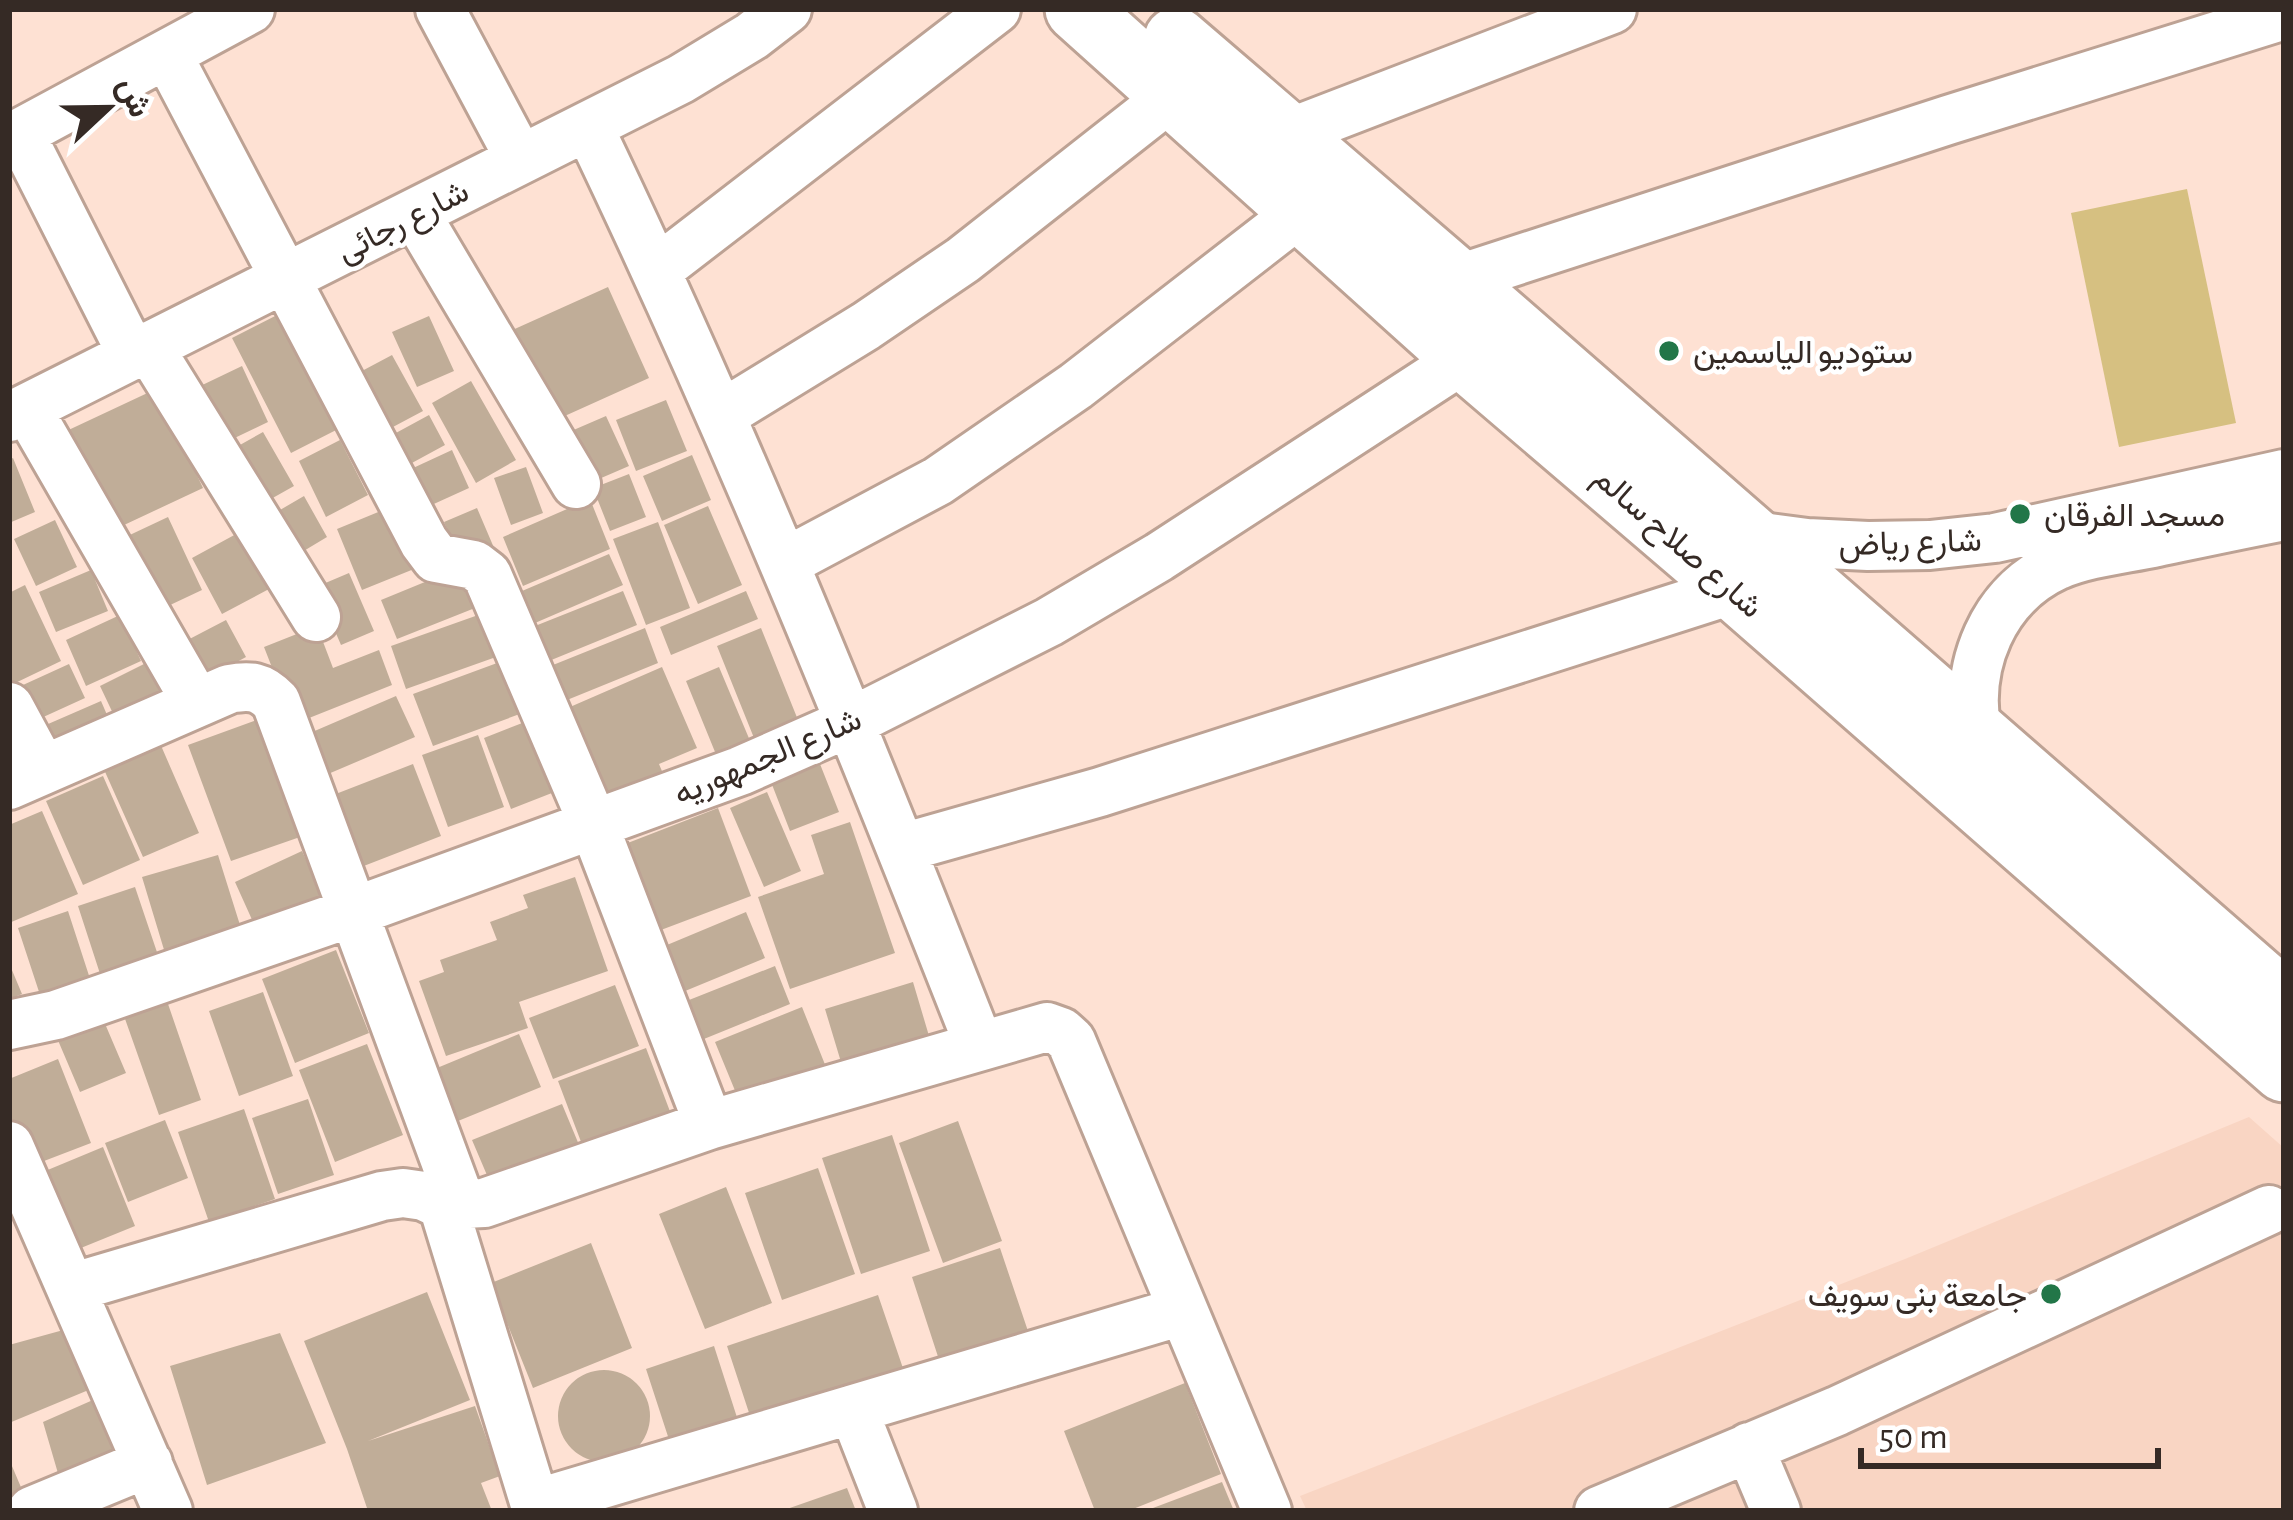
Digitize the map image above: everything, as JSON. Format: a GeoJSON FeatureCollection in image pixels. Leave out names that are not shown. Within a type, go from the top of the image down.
{"type":"FeatureCollection","features":[{"type":"Feature","properties":{"kind":"main road","name":"شارع صلاح سالم"},"geometry":{"type":"LineString","coordinates":[[1077,9],[1465,358],[1977,734],[2284,1002]]}},
{"type":"Feature","properties":{"kind":"main road","name":"شارع صلاح سالم"},"geometry":{"type":"LineString","coordinates":[[1140,9],[1456,280],[1741,562],[2284,1070]]}},
{"type":"Feature","properties":{"kind":"street"},"geometry":{"type":"LineString","coordinates":[[250,9],[14,136],[140,350],[316,617]]}},
{"type":"Feature","properties":{"kind":"street"},"geometry":{"type":"LineString","coordinates":[[440,9],[520,160]]}},
{"type":"Feature","properties":{"kind":"street","name":"شارع رجائى"},"geometry":{"type":"LineString","coordinates":[[18,413],[588,126],[717,58],[787,9]]}},
{"type":"Feature","properties":{"kind":"street"},"geometry":{"type":"LineString","coordinates":[[657,269],[996,9]]}},
{"type":"Feature","properties":{"kind":"street"},"geometry":{"type":"LineString","coordinates":[[1287,134],[1612,9]]}},
{"type":"Feature","properties":{"kind":"street"},"geometry":{"type":"LineString","coordinates":[[1456,280],[2284,15]]}},
{"type":"Feature","properties":{"kind":"street"},"geometry":{"type":"LineString","coordinates":[[167,54],[424,542],[436,558],[474,565],[487,574],[593,823],[709,1125]]}},
{"type":"Feature","properties":{"kind":"street"},"geometry":{"type":"LineString","coordinates":[[721,415],[963,260],[1174,94]]}},
{"type":"Feature","properties":{"kind":"street"},"geometry":{"type":"LineString","coordinates":[[588,126],[657,269],[784,563],[979,1045]]}},
{"type":"Feature","properties":{"kind":"street"},"geometry":{"type":"LineString","coordinates":[[784,563],[938,481],[1076,386],[1303,210]]}},
{"type":"Feature","properties":{"kind":"street"},"geometry":{"type":"LineString","coordinates":[[415,213],[576,484]]}},
{"type":"Feature","properties":{"kind":"street","name":"شارع الجمهوريه"},"geometry":{"type":"LineString","coordinates":[[9,1025],[56,1015],[353,912],[740,771],[851,722],[1049,622],[1159,557],[1465,358]]}},
{"type":"Feature","properties":{"kind":"street"},"geometry":{"type":"LineString","coordinates":[[18,413],[197,703]]}},
{"type":"Feature","properties":{"kind":"street","name":"شارع رياض"},"geometry":{"type":"LineString","coordinates":[[1741,562],[1807,543],[1930,545],[2277,496]]}},
{"type":"Feature","properties":{"kind":"street","name":"شارع رياض"},"geometry":{"type":"LineString","coordinates":[[1977,734],[1973,689],[1982,645],[2005,606],[2038,577],[2057,566],[2277,496]]}},
{"type":"Feature","properties":{"kind":"street"},"geometry":{"type":"LineString","coordinates":[[902,848],[1122,785],[1741,562]]}},
{"type":"Feature","properties":{"kind":"street"},"geometry":{"type":"LineString","coordinates":[[9,707],[26,777],[229,689],[248,686],[265,691],[276,702],[452,1206],[536,1507],[1183,1311]]}},
{"type":"Feature","properties":{"kind":"street"},"geometry":{"type":"LineString","coordinates":[[71,1288],[382,1196],[403,1193],[452,1206],[484,1203],[709,1125],[1047,1028],[1071,1041],[1267,1511]]}},
{"type":"Feature","properties":{"kind":"street"},"geometry":{"type":"LineString","coordinates":[[9,1146],[168,1511]]}},
{"type":"Feature","properties":{"kind":"street"},"geometry":{"type":"LineString","coordinates":[[1599,1511],[1838,1411],[2269,1210]]}},
{"type":"Feature","properties":{"kind":"street"},"geometry":{"type":"LineString","coordinates":[[853,1409],[893,1511]]}},
{"type":"Feature","properties":{"kind":"street"},"geometry":{"type":"LineString","coordinates":[[1749,1447],[1776,1511]]}},
{"type":"Feature","properties":{"kind":"street"},"geometry":{"type":"LineString","coordinates":[[32,1511],[148,1463]]}},
{"type":"Feature","properties":{"kind":"shaded area"},"geometry":{"type":"Polygon","coordinates":[[[2187,189],[2236,423],[2119,447],[2071,213],[2187,189]]]}},
{"type":"Feature","properties":{"kind":"shaded area","name":"جامعة بنى سويف"},"geometry":{"type":"Polygon","coordinates":[[[2249,1117],[2284,1148],[2284,1511],[1307,1511],[1300,1496],[1905,1259],[2249,1117]]]}},
{"type":"Feature","properties":{"kind":"building"},"geometry":{"type":"Polygon","coordinates":[[[608,287],[649,378],[547,424],[506,333],[608,287]]]}},
{"type":"Feature","properties":{"kind":"building"},"geometry":{"type":"Polygon","coordinates":[[[285,311],[344,426],[291,453],[232,338],[285,311]]]}},
{"type":"Feature","properties":{"kind":"building"},"geometry":{"type":"Polygon","coordinates":[[[429,316],[454,371],[417,387],[392,332],[429,316]]]}},
{"type":"Feature","properties":{"kind":"building"},"geometry":{"type":"Polygon","coordinates":[[[392,355],[423,411],[376,436],[345,380],[392,355]]]}},
{"type":"Feature","properties":{"kind":"building"},"geometry":{"type":"Polygon","coordinates":[[[242,366],[268,422],[220,445],[194,389],[242,366]]]}},
{"type":"Feature","properties":{"kind":"building"},"geometry":{"type":"Polygon","coordinates":[[[471,381],[516,460],[476,483],[432,403],[471,381]]]}},
{"type":"Feature","properties":{"kind":"building"},"geometry":{"type":"Polygon","coordinates":[[[156,389],[203,488],[107,533],[60,434],[156,389]]]}},
{"type":"Feature","properties":{"kind":"building"},"geometry":{"type":"Polygon","coordinates":[[[666,400],[687,451],[636,471],[616,420],[666,400]]]}},
{"type":"Feature","properties":{"kind":"building"},"geometry":{"type":"Polygon","coordinates":[[[429,415],[445,445],[399,470],[383,440],[429,415]]]}},
{"type":"Feature","properties":{"kind":"building"},"geometry":{"type":"Polygon","coordinates":[[[606,416],[629,466],[585,485],[562,435],[606,416]]]}},
{"type":"Feature","properties":{"kind":"building"},"geometry":{"type":"Polygon","coordinates":[[[263,432],[294,486],[253,509],[222,455],[263,432]]]}},
{"type":"Feature","properties":{"kind":"building"},"geometry":{"type":"Polygon","coordinates":[[[340,440],[368,495],[326,517],[299,461],[340,440]]]}},
{"type":"Feature","properties":{"kind":"building"},"geometry":{"type":"Polygon","coordinates":[[[452,450],[469,488],[414,513],[398,475],[452,450]]]}},
{"type":"Feature","properties":{"kind":"building"},"geometry":{"type":"Polygon","coordinates":[[[692,455],[711,500],[662,521],[643,476],[692,455]]]}},
{"type":"Feature","properties":{"kind":"building"},"geometry":{"type":"Polygon","coordinates":[[[13,458],[35,512],[9,523],[9,460],[13,458]]]}},
{"type":"Feature","properties":{"kind":"building"},"geometry":{"type":"Polygon","coordinates":[[[526,467],[543,513],[511,525],[494,478],[526,467]]]}},
{"type":"Feature","properties":{"kind":"building"},"geometry":{"type":"Polygon","coordinates":[[[629,474],[646,517],[610,531],[593,488],[629,474]]]}},
{"type":"Feature","properties":{"kind":"building"},"geometry":{"type":"Polygon","coordinates":[[[304,496],[327,537],[292,558],[268,517],[304,496]]]}},
{"type":"Feature","properties":{"kind":"building"},"geometry":{"type":"Polygon","coordinates":[[[590,499],[610,549],[523,586],[503,537],[590,499]]]}},
{"type":"Feature","properties":{"kind":"building"},"geometry":{"type":"Polygon","coordinates":[[[708,506],[742,585],[698,604],[664,525],[708,506]]]}},
{"type":"Feature","properties":{"kind":"building"},"geometry":{"type":"Polygon","coordinates":[[[388,508],[414,569],[362,590],[337,529],[388,508]]]}},
{"type":"Feature","properties":{"kind":"building"},"geometry":{"type":"Polygon","coordinates":[[[477,508],[503,569],[470,583],[444,522],[477,508]]]}},
{"type":"Feature","properties":{"kind":"building"},"geometry":{"type":"Polygon","coordinates":[[[168,517],[202,590],[151,614],[117,541],[168,517]]]}},
{"type":"Feature","properties":{"kind":"building"},"geometry":{"type":"Polygon","coordinates":[[[55,520],[77,567],[36,586],[14,539],[55,520]]]}},
{"type":"Feature","properties":{"kind":"building"},"geometry":{"type":"Polygon","coordinates":[[[658,522],[690,608],[646,625],[613,539],[658,522]]]}},
{"type":"Feature","properties":{"kind":"building"},"geometry":{"type":"Polygon","coordinates":[[[238,533],[269,589],[222,614],[192,558],[238,533]]]}},
{"type":"Feature","properties":{"kind":"building"},"geometry":{"type":"Polygon","coordinates":[[[609,554],[623,585],[535,623],[522,591],[609,554]]]}},
{"type":"Feature","properties":{"kind":"building"},"geometry":{"type":"Polygon","coordinates":[[[459,568],[475,608],[397,639],[381,600],[459,568]]]}},
{"type":"Feature","properties":{"kind":"building"},"geometry":{"type":"Polygon","coordinates":[[[91,570],[108,611],[56,632],[39,592],[91,570]]]}},
{"type":"Feature","properties":{"kind":"building"},"geometry":{"type":"Polygon","coordinates":[[[349,573],[374,631],[341,645],[316,587],[349,573]]]}},
{"type":"Feature","properties":{"kind":"building"},"geometry":{"type":"Polygon","coordinates":[[[25,585],[61,661],[9,686],[9,593],[25,585]]]}},
{"type":"Feature","properties":{"kind":"building"},"geometry":{"type":"Polygon","coordinates":[[[623,591],[637,625],[544,663],[530,628],[623,591]]]}},
{"type":"Feature","properties":{"kind":"building"},"geometry":{"type":"Polygon","coordinates":[[[746,591],[758,619],[671,655],[660,627],[746,591]]]}},
{"type":"Feature","properties":{"kind":"building"},"geometry":{"type":"Polygon","coordinates":[[[481,614],[496,657],[406,689],[391,646],[481,614]]]}},
{"type":"Feature","properties":{"kind":"building"},"geometry":{"type":"Polygon","coordinates":[[[120,615],[141,661],[86,686],[66,640],[120,615]]]}},
{"type":"Feature","properties":{"kind":"building"},"geometry":{"type":"Polygon","coordinates":[[[226,620],[246,657],[198,683],[178,645],[226,620]]]}},
{"type":"Feature","properties":{"kind":"building"},"geometry":{"type":"Polygon","coordinates":[[[317,626],[333,668],[379,650],[392,685],[294,724],[264,647],[317,626]]]}},
{"type":"Feature","properties":{"kind":"building"},"geometry":{"type":"Polygon","coordinates":[[[645,628],[658,663],[567,700],[553,665],[645,628]]]}},
{"type":"Feature","properties":{"kind":"building"},"geometry":{"type":"Polygon","coordinates":[[[761,628],[798,720],[754,738],[717,646],[761,628]]]}},
{"type":"Feature","properties":{"kind":"building"},"geometry":{"type":"Polygon","coordinates":[[[508,659],[528,711],[433,746],[413,694],[508,659]]]}},
{"type":"Feature","properties":{"kind":"building"},"geometry":{"type":"Polygon","coordinates":[[[148,662],[167,701],[118,724],[100,686],[148,662]]]}},
{"type":"Feature","properties":{"kind":"building"},"geometry":{"type":"Polygon","coordinates":[[[69,664],[85,698],[28,724],[12,690],[69,664]]]}},
{"type":"Feature","properties":{"kind":"building"},"geometry":{"type":"Polygon","coordinates":[[[662,667],[697,748],[659,764],[664,776],[610,799],[570,707],[662,667]]]}},
{"type":"Feature","properties":{"kind":"building"},"geometry":{"type":"Polygon","coordinates":[[[719,667],[756,755],[722,769],[686,681],[719,667]]]}},
{"type":"Feature","properties":{"kind":"building"},"geometry":{"type":"Polygon","coordinates":[[[396,696],[415,737],[321,777],[303,736],[396,696]]]}},
{"type":"Feature","properties":{"kind":"building"},"geometry":{"type":"Polygon","coordinates":[[[101,701],[114,731],[45,761],[32,731],[101,701]]]}},
{"type":"Feature","properties":{"kind":"building"},"geometry":{"type":"Polygon","coordinates":[[[257,720],[300,837],[231,861],[188,745],[257,720]]]}},
{"type":"Feature","properties":{"kind":"building"},"geometry":{"type":"Polygon","coordinates":[[[530,720],[557,791],[511,809],[484,738],[530,720]]]}},
{"type":"Feature","properties":{"kind":"building"},"geometry":{"type":"Polygon","coordinates":[[[478,735],[504,807],[448,827],[422,755],[478,735]]]}},
{"type":"Feature","properties":{"kind":"building"},"geometry":{"type":"Polygon","coordinates":[[[159,741],[199,833],[143,857],[102,765],[159,741]]]}},
{"type":"Feature","properties":{"kind":"building"},"geometry":{"type":"Polygon","coordinates":[[[413,764],[441,836],[356,869],[328,797],[413,764]]]}},
{"type":"Feature","properties":{"kind":"building"},"geometry":{"type":"Polygon","coordinates":[[[820,764],[839,812],[790,831],[771,782],[820,764]]]}},
{"type":"Feature","properties":{"kind":"building"},"geometry":{"type":"Polygon","coordinates":[[[103,776],[140,860],[83,885],[46,801],[103,776]]]}},
{"type":"Feature","properties":{"kind":"building"},"geometry":{"type":"Polygon","coordinates":[[[767,792],[801,871],[764,887],[730,808],[767,792]]]}},
{"type":"Feature","properties":{"kind":"building"},"geometry":{"type":"Polygon","coordinates":[[[718,808],[751,896],[653,933],[620,846],[718,808]]]}},
{"type":"Feature","properties":{"kind":"building"},"geometry":{"type":"Polygon","coordinates":[[[42,811],[78,894],[9,923],[9,825],[42,811]]]}},
{"type":"Feature","properties":{"kind":"building"},"geometry":{"type":"Polygon","coordinates":[[[850,822],[895,953],[790,989],[758,897],[824,874],[811,835],[850,822]]]}},
{"type":"Feature","properties":{"kind":"building"},"geometry":{"type":"Polygon","coordinates":[[[302,851],[326,904],[259,935],[235,882],[302,851]]]}},
{"type":"Feature","properties":{"kind":"building"},"geometry":{"type":"Polygon","coordinates":[[[218,855],[245,941],[168,963],[142,877],[218,855]]]}},
{"type":"Feature","properties":{"kind":"building"},"geometry":{"type":"Polygon","coordinates":[[[575,877],[608,971],[519,1002],[528,1028],[446,1056],[419,981],[444,972],[440,960],[497,940],[490,922],[528,908],[523,895],[575,877]]]}},
{"type":"Feature","properties":{"kind":"building"},"geometry":{"type":"Polygon","coordinates":[[[135,887],[162,967],[104,986],[78,906],[135,887]]]}},
{"type":"Feature","properties":{"kind":"building"},"geometry":{"type":"Polygon","coordinates":[[[68,911],[94,991],[44,1007],[18,928],[68,911]]]}},
{"type":"Feature","properties":{"kind":"building"},"geometry":{"type":"Polygon","coordinates":[[[746,912],[765,958],[673,996],[655,950],[746,912]]]}},
{"type":"Feature","properties":{"kind":"building"},"geometry":{"type":"Polygon","coordinates":[[[336,950],[369,1033],[295,1063],[262,979],[336,950]]]}},
{"type":"Feature","properties":{"kind":"building"},"geometry":{"type":"Polygon","coordinates":[[[9,963],[22,994],[9,999],[9,963]]]}},
{"type":"Feature","properties":{"kind":"building"},"geometry":{"type":"Polygon","coordinates":[[[775,966],[790,1004],[699,1041],[684,1002],[775,966]]]}},
{"type":"Feature","properties":{"kind":"building"},"geometry":{"type":"Polygon","coordinates":[[[913,982],[932,1046],[844,1072],[825,1009],[913,982]]]}},
{"type":"Feature","properties":{"kind":"building"},"geometry":{"type":"Polygon","coordinates":[[[615,985],[639,1046],[553,1079],[529,1018],[615,985]]]}},
{"type":"Feature","properties":{"kind":"building"},"geometry":{"type":"Polygon","coordinates":[[[263,992],[293,1076],[239,1096],[209,1011],[263,992]]]}},
{"type":"Feature","properties":{"kind":"building"},"geometry":{"type":"Polygon","coordinates":[[[167,1001],[201,1100],[159,1115],[124,1016],[167,1001]]]}},
{"type":"Feature","properties":{"kind":"building"},"geometry":{"type":"Polygon","coordinates":[[[802,1007],[836,1092],[750,1127],[715,1042],[802,1007]]]}},
{"type":"Feature","properties":{"kind":"building"},"geometry":{"type":"Polygon","coordinates":[[[103,1019],[126,1073],[80,1092],[57,1038],[103,1019]]]}},
{"type":"Feature","properties":{"kind":"building"},"geometry":{"type":"Polygon","coordinates":[[[519,1034],[541,1087],[458,1121],[437,1068],[519,1034]]]}},
{"type":"Feature","properties":{"kind":"building"},"geometry":{"type":"Polygon","coordinates":[[[367,1044],[403,1135],[335,1162],[299,1070],[367,1044]]]}},
{"type":"Feature","properties":{"kind":"building"},"geometry":{"type":"Polygon","coordinates":[[[646,1048],[674,1122],[586,1155],[558,1081],[646,1048]]]}},
{"type":"Feature","properties":{"kind":"building"},"geometry":{"type":"Polygon","coordinates":[[[58,1059],[91,1143],[31,1166],[9,1112],[9,1079],[58,1059]]]}},
{"type":"Feature","properties":{"kind":"building"},"geometry":{"type":"Polygon","coordinates":[[[308,1099],[334,1175],[278,1194],[252,1118],[308,1099]]]}},
{"type":"Feature","properties":{"kind":"building"},"geometry":{"type":"Polygon","coordinates":[[[562,1104],[587,1164],[498,1201],[472,1140],[562,1104]]]}},
{"type":"Feature","properties":{"kind":"building"},"geometry":{"type":"Polygon","coordinates":[[[244,1109],[275,1199],[209,1222],[178,1132],[244,1109]]]}},
{"type":"Feature","properties":{"kind":"building"},"geometry":{"type":"Polygon","coordinates":[[[165,1120],[188,1178],[128,1202],[105,1143],[165,1120]]]}},
{"type":"Feature","properties":{"kind":"building"},"geometry":{"type":"Polygon","coordinates":[[[958,1121],[1002,1241],[943,1263],[899,1143],[958,1121]]]}},
{"type":"Feature","properties":{"kind":"building"},"geometry":{"type":"Polygon","coordinates":[[[892,1135],[930,1251],[861,1274],[822,1158],[892,1135]]]}},
{"type":"Feature","properties":{"kind":"building"},"geometry":{"type":"Polygon","coordinates":[[[103,1147],[135,1226],[71,1252],[38,1174],[103,1147]]]}},
{"type":"Feature","properties":{"kind":"building"},"geometry":{"type":"Polygon","coordinates":[[[818,1168],[855,1274],[782,1300],[745,1193],[818,1168]]]}},
{"type":"Feature","properties":{"kind":"building"},"geometry":{"type":"Polygon","coordinates":[[[726,1187],[772,1303],[705,1329],[659,1214],[726,1187]]]}},
{"type":"Feature","properties":{"kind":"building"},"geometry":{"type":"Polygon","coordinates":[[[591,1243],[632,1348],[533,1388],[491,1283],[591,1243]]]}},
{"type":"Feature","properties":{"kind":"building"},"geometry":{"type":"Polygon","coordinates":[[[1000,1248],[1033,1346],[944,1375],[912,1277],[1000,1248]]]}},
{"type":"Feature","properties":{"kind":"building"},"geometry":{"type":"Polygon","coordinates":[[[427,1292],[470,1400],[368,1441],[475,1406],[500,1476],[481,1483],[492,1511],[368,1511],[304,1341],[427,1292]]]}},
{"type":"Feature","properties":{"kind":"building"},"geometry":{"type":"Polygon","coordinates":[[[878,1295],[907,1380],[755,1431],[727,1346],[878,1295]]]}},
{"type":"Feature","properties":{"kind":"building"},"geometry":{"type":"Polygon","coordinates":[[[67,1329],[91,1389],[9,1423],[9,1345],[67,1329]]]}},
{"type":"Feature","properties":{"kind":"building"},"geometry":{"type":"Polygon","coordinates":[[[280,1333],[326,1443],[207,1485],[170,1366],[280,1333]]]}},
{"type":"Feature","properties":{"kind":"building"},"geometry":{"type":"Polygon","coordinates":[[[714,1346],[743,1436],[675,1458],[646,1369],[714,1346]]]}},
{"type":"Feature","properties":{"kind":"building"},"geometry":{"type":"Polygon","coordinates":[[[604,1370],[636,1384],[650,1416],[636,1448],[604,1462],[572,1448],[558,1416],[572,1384],[604,1370]]]}},
{"type":"Feature","properties":{"kind":"building"},"geometry":{"type":"Polygon","coordinates":[[[1185,1383],[1221,1474],[1128,1511],[1095,1511],[1064,1431],[1185,1383]]]}},
{"type":"Feature","properties":{"kind":"building"},"geometry":{"type":"Polygon","coordinates":[[[102,1396],[139,1493],[91,1511],[69,1511],[43,1422],[102,1396]]]}},
{"type":"Feature","properties":{"kind":"building"},"geometry":{"type":"Polygon","coordinates":[[[9,1459],[23,1492],[9,1497],[9,1459]]]}},
{"type":"Feature","properties":{"kind":"building"},"geometry":{"type":"Polygon","coordinates":[[[1222,1482],[1234,1511],[1145,1511],[1222,1482]]]}},
{"type":"Feature","properties":{"kind":"building"},"geometry":{"type":"Polygon","coordinates":[[[847,1488],[856,1511],[784,1511],[784,1510],[847,1488]]]}},
{"type":"Feature","properties":{"kind":"place","name":"ستوديو الياسمين"},"geometry":{"type":"Point","coordinates":[1669,351]}},
{"type":"Feature","properties":{"kind":"place","name":"مسجد الفرقان"},"geometry":{"type":"Point","coordinates":[2020,514]}},
{"type":"Feature","properties":{"kind":"place","name":"جامعة بنى سويف"},"geometry":{"type":"Point","coordinates":[2051,1294]}}]}
